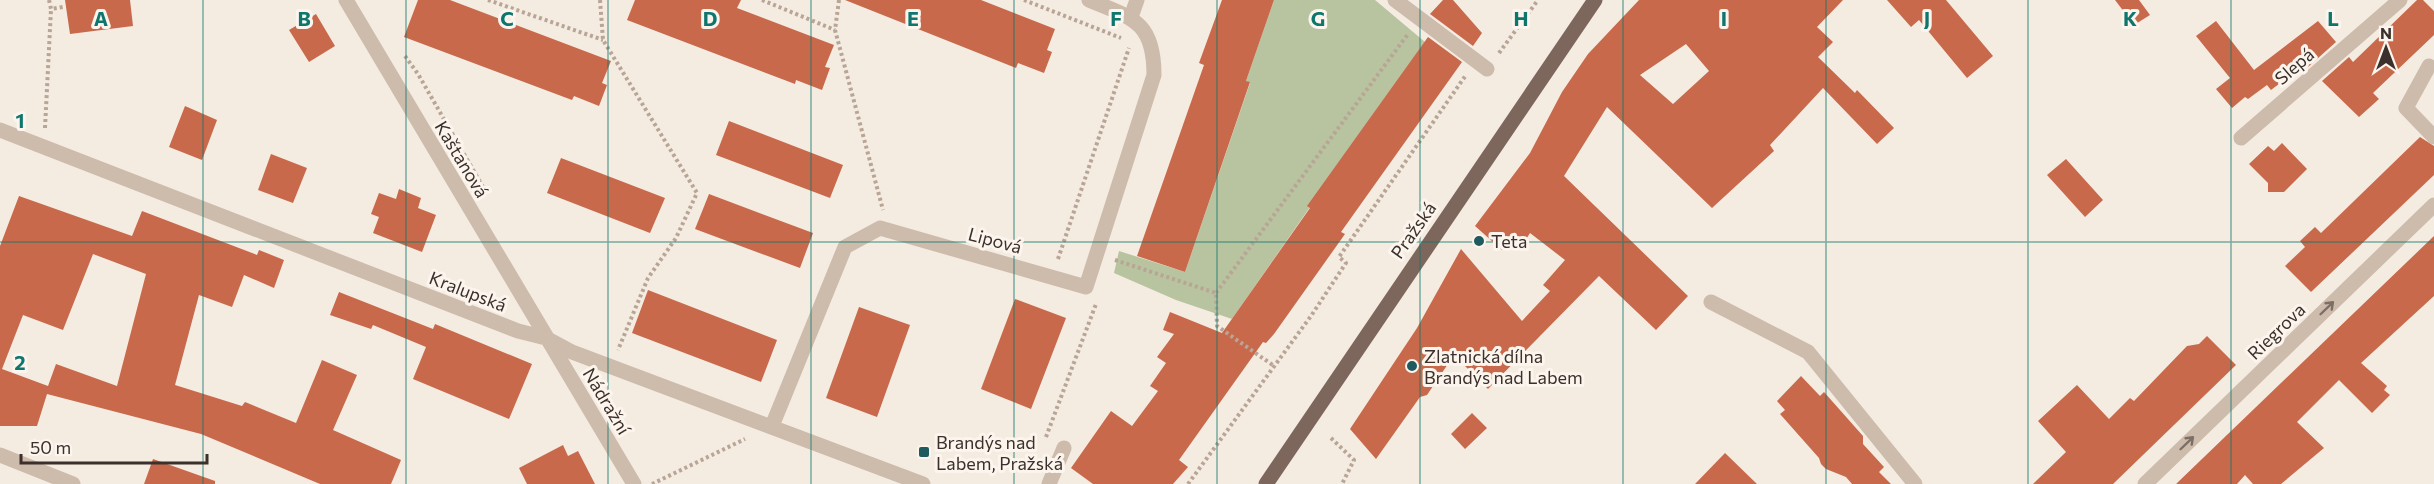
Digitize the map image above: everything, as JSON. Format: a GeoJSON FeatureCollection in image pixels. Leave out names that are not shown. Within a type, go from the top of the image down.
{"type":"FeatureCollection","features":[{"type":"Feature","properties":{"kind":"main road","name":"Pražská"},"geometry":{"type":"LineString","coordinates":[[1266,484],[1358,345],[1595,0]]}},
{"type":"Feature","properties":{"kind":"street","name":"Kaštanová"},"geometry":{"type":"LineString","coordinates":[[346,0],[546,338]]}},
{"type":"Feature","properties":{"kind":"street"},"geometry":{"type":"LineString","coordinates":[[1086,287],[1154,75],[1154,50],[1145,31],[1131,17],[1089,0]]}},
{"type":"Feature","properties":{"kind":"street"},"geometry":{"type":"LineString","coordinates":[[1131,17],[1137,0]]}},
{"type":"Feature","properties":{"kind":"street"},"geometry":{"type":"LineString","coordinates":[[1395,0],[1487,69]]}},
{"type":"Feature","properties":{"kind":"street","name":"Slepá"},"geometry":{"type":"LineString","coordinates":[[2241,138],[2394,5]]}},
{"type":"Feature","properties":{"kind":"street"},"geometry":{"type":"LineString","coordinates":[[2429,66],[2406,108],[2434,138]]}},
{"type":"Feature","properties":{"kind":"street","name":"Kralupská"},"geometry":{"type":"LineString","coordinates":[[0,130],[518,331],[546,338],[572,352],[923,484]]}},
{"type":"Feature","properties":{"kind":"street","name":"Riegrova"},"geometry":{"type":"LineString","coordinates":[[2145,484],[2434,206]]}},
{"type":"Feature","properties":{"kind":"street","name":"Lipová"},"geometry":{"type":"LineString","coordinates":[[880,228],[1086,287]]}},
{"type":"Feature","properties":{"kind":"street"},"geometry":{"type":"LineString","coordinates":[[772,426],[844,247],[880,228]]}},
{"type":"Feature","properties":{"kind":"street"},"geometry":{"type":"LineString","coordinates":[[1711,302],[1808,352],[1915,484]]}},
{"type":"Feature","properties":{"kind":"street","name":"Nádražní"},"geometry":{"type":"LineString","coordinates":[[546,338],[634,484]]}},
{"type":"Feature","properties":{"kind":"street"},"geometry":{"type":"LineString","coordinates":[[1049,484],[1064,448]]}},
{"type":"Feature","properties":{"kind":"street"},"geometry":{"type":"LineString","coordinates":[[0,455],[73,484]]}},
{"type":"Feature","properties":{"kind":"path"},"geometry":{"type":"LineString","coordinates":[[45,131],[51,9],[49,0]]}},
{"type":"Feature","properties":{"kind":"path"},"geometry":{"type":"LineString","coordinates":[[488,0],[603,40]]}},
{"type":"Feature","properties":{"kind":"path"},"geometry":{"type":"LineString","coordinates":[[600,0],[603,40],[697,193],[676,238],[648,278],[618,351]]}},
{"type":"Feature","properties":{"kind":"path"},"geometry":{"type":"LineString","coordinates":[[762,0],[835,30]]}},
{"type":"Feature","properties":{"kind":"path"},"geometry":{"type":"LineString","coordinates":[[839,0],[835,30],[884,206],[880,228]]}},
{"type":"Feature","properties":{"kind":"path"},"geometry":{"type":"LineString","coordinates":[[1024,0],[1131,42],[1052,276]]}},
{"type":"Feature","properties":{"kind":"path"},"geometry":{"type":"LineString","coordinates":[[1188,484],[1346,263],[1339,257],[1471,69],[1487,69],[1538,0]]}},
{"type":"Feature","properties":{"kind":"path"},"geometry":{"type":"LineString","coordinates":[[51,9],[63,7]]}},
{"type":"Feature","properties":{"kind":"path"},"geometry":{"type":"LineString","coordinates":[[1274,366],[1217,326],[1216,293],[1419,19]]}},
{"type":"Feature","properties":{"kind":"path"},"geometry":{"type":"LineString","coordinates":[[1097,254],[1216,293]]}},
{"type":"Feature","properties":{"kind":"path"},"geometry":{"type":"LineString","coordinates":[[1045,440],[1100,295],[1086,287]]}},
{"type":"Feature","properties":{"kind":"path"},"geometry":{"type":"LineString","coordinates":[[651,484],[772,426]]}},
{"type":"Feature","properties":{"kind":"path"},"geometry":{"type":"LineString","coordinates":[[1331,438],[1354,460],[1342,484]]}},
{"type":"Feature","properties":{"kind":"green space"},"geometry":{"type":"Polygon","coordinates":[[[1274,0],[1375,0],[1425,42],[1232,319],[1176,300],[1114,273],[1119,251],[1185,272],[1250,83],[1246,81],[1274,0]]]}},
{"type":"Feature","properties":{"kind":"building"},"geometry":{"type":"Polygon","coordinates":[[[65,0],[130,0],[133,26],[70,34],[65,0]]]}},
{"type":"Feature","properties":{"kind":"building"},"geometry":{"type":"Polygon","coordinates":[[[418,0],[450,0],[611,61],[602,83],[607,85],[599,106],[574,96],[572,100],[404,37],[418,0]]]}},
{"type":"Feature","properties":{"kind":"building"},"geometry":{"type":"Polygon","coordinates":[[[635,0],[741,0],[737,8],[834,45],[825,67],[830,68],[822,90],[796,80],[795,84],[627,20],[635,0]]]}},
{"type":"Feature","properties":{"kind":"building"},"geometry":{"type":"Polygon","coordinates":[[[845,0],[981,0],[1055,29],[1047,50],[1052,52],[1044,73],[1018,63],[1016,68],[845,0]]]}},
{"type":"Feature","properties":{"kind":"building"},"geometry":{"type":"Polygon","coordinates":[[[1222,0],[1274,0],[1246,81],[1250,82],[1185,272],[1137,256],[1204,65],[1199,63],[1222,0]]]}},
{"type":"Feature","properties":{"kind":"building"},"geometry":{"type":"Polygon","coordinates":[[[1443,0],[1453,0],[1482,33],[1473,46],[1430,14],[1443,0]]]}},
{"type":"Feature","properties":{"kind":"building"},"geometry":{"type":"Polygon","coordinates":[[[1639,0],[1843,0],[1817,27],[1833,42],[1818,57],[1855,93],[1857,90],[1894,128],[1877,144],[1823,88],[1770,145],[1774,151],[1712,208],[1607,107],[1564,176],[1688,296],[1656,330],[1599,276],[1488,389],[1454,355],[1427,395],[1420,397],[1376,459],[1350,429],[1417,328],[1461,249],[1522,321],[1550,291],[1543,285],[1565,260],[1530,233],[1523,244],[1511,235],[1502,250],[1475,226],[1530,153],[1562,92],[1588,54],[1639,0]],[[1686,44],[1640,75],[1673,104],[1709,71],[1686,44]]]}},
{"type":"Feature","properties":{"kind":"building"},"geometry":{"type":"Polygon","coordinates":[[[1887,0],[1946,0],[1993,56],[1967,78],[1919,20],[1911,27],[1887,0]]]}},
{"type":"Feature","properties":{"kind":"building"},"geometry":{"type":"Polygon","coordinates":[[[2115,0],[2139,0],[2150,15],[2134,25],[2115,0]]]}},
{"type":"Feature","properties":{"kind":"building"},"geometry":{"type":"Polygon","coordinates":[[[2417,0],[2423,0],[2434,11],[2434,35],[2373,93],[2379,99],[2359,117],[2322,81],[2349,57],[2353,62],[2417,0]]]}},
{"type":"Feature","properties":{"kind":"building"},"geometry":{"type":"Polygon","coordinates":[[[316,14],[335,46],[309,62],[289,30],[316,14]]]}},
{"type":"Feature","properties":{"kind":"building"},"geometry":{"type":"Polygon","coordinates":[[[2216,21],[2254,70],[2318,21],[2336,42],[2308,67],[2305,64],[2271,90],[2267,85],[2248,99],[2245,97],[2232,108],[2216,89],[2230,78],[2196,36],[2216,21]]]}},
{"type":"Feature","properties":{"kind":"building"},"geometry":{"type":"Polygon","coordinates":[[[1428,37],[1462,62],[1341,232],[1345,234],[1274,334],[1266,343],[1263,342],[1179,460],[1188,467],[1173,484],[1093,484],[1071,468],[1111,411],[1132,426],[1158,391],[1150,386],[1166,363],[1157,357],[1174,334],[1163,330],[1170,312],[1222,333],[1310,208],[1307,206],[1428,37]]]}},
{"type":"Feature","properties":{"kind":"building"},"geometry":{"type":"Polygon","coordinates":[[[185,106],[217,120],[202,160],[169,147],[185,106]]]}},
{"type":"Feature","properties":{"kind":"building"},"geometry":{"type":"Polygon","coordinates":[[[729,121],[843,165],[830,198],[716,155],[729,121]]]}},
{"type":"Feature","properties":{"kind":"building"},"geometry":{"type":"Polygon","coordinates":[[[2420,137],[2434,146],[2434,175],[2311,292],[2285,266],[2305,247],[2300,241],[2315,227],[2321,233],[2420,137]]]}},
{"type":"Feature","properties":{"kind":"building"},"geometry":{"type":"Polygon","coordinates":[[[2282,143],[2307,169],[2284,192],[2268,192],[2268,183],[2249,164],[2268,146],[2274,151],[2282,143]]]}},
{"type":"Feature","properties":{"kind":"building"},"geometry":{"type":"Polygon","coordinates":[[[271,154],[307,168],[293,203],[258,190],[271,154]]]}},
{"type":"Feature","properties":{"kind":"building"},"geometry":{"type":"Polygon","coordinates":[[[561,158],[665,198],[650,233],[547,193],[561,158]]]}},
{"type":"Feature","properties":{"kind":"building"},"geometry":{"type":"Polygon","coordinates":[[[2066,159],[2103,200],[2085,217],[2047,175],[2066,159]]]}},
{"type":"Feature","properties":{"kind":"building"},"geometry":{"type":"Polygon","coordinates":[[[399,189],[421,198],[418,208],[436,215],[422,252],[373,233],[379,217],[371,214],[379,193],[396,199],[399,189]]]}},
{"type":"Feature","properties":{"kind":"building"},"geometry":{"type":"Polygon","coordinates":[[[709,194],[813,233],[800,268],[695,229],[709,194]]]}},
{"type":"Feature","properties":{"kind":"building"},"geometry":{"type":"Polygon","coordinates":[[[19,196],[132,236],[142,211],[257,255],[259,250],[284,260],[274,288],[244,275],[232,307],[199,295],[175,385],[242,406],[245,402],[296,423],[322,360],[357,375],[333,430],[401,460],[391,484],[320,484],[201,434],[47,394],[37,426],[0,426],[0,246],[19,196]],[[93,254],[63,330],[23,315],[2,369],[48,386],[56,364],[117,386],[146,274],[93,254]]]}},
{"type":"Feature","properties":{"kind":"building"},"geometry":{"type":"Polygon","coordinates":[[[2434,236],[2434,296],[2361,363],[2387,386],[2384,390],[2390,395],[2372,413],[2339,380],[2297,422],[2324,448],[2281,484],[2253,484],[2245,475],[2237,484],[2176,484],[2434,236]]]}},
{"type":"Feature","properties":{"kind":"building"},"geometry":{"type":"Polygon","coordinates":[[[648,290],[777,340],[761,382],[632,333],[648,290]]]}},
{"type":"Feature","properties":{"kind":"building"},"geometry":{"type":"Polygon","coordinates":[[[339,292],[433,329],[435,324],[532,364],[509,419],[413,379],[426,347],[373,325],[371,329],[330,315],[339,292]]]}},
{"type":"Feature","properties":{"kind":"building"},"geometry":{"type":"Polygon","coordinates":[[[1015,299],[1066,318],[1031,409],[981,389],[1015,299]]]}},
{"type":"Feature","properties":{"kind":"building"},"geometry":{"type":"Polygon","coordinates":[[[859,307],[910,325],[877,417],[826,398],[859,307]]]}},
{"type":"Feature","properties":{"kind":"building"},"geometry":{"type":"Polygon","coordinates":[[[2207,336],[2236,365],[2113,484],[2033,484],[2066,452],[2038,421],[2077,385],[2109,419],[2130,398],[2134,401],[2187,346],[2199,344],[2207,336]]]}},
{"type":"Feature","properties":{"kind":"building"},"geometry":{"type":"Polygon","coordinates":[[[1801,376],[1820,396],[1824,392],[1863,436],[1863,444],[1884,467],[1879,472],[1891,484],[1852,484],[1846,477],[1826,469],[1821,464],[1819,458],[1780,414],[1785,410],[1777,401],[1801,376]]]}},
{"type":"Feature","properties":{"kind":"building"},"geometry":{"type":"Polygon","coordinates":[[[1472,413],[1487,428],[1465,449],[1451,434],[1472,413]]]}},
{"type":"Feature","properties":{"kind":"building"},"geometry":{"type":"Polygon","coordinates":[[[563,445],[568,456],[578,451],[595,484],[527,484],[519,468],[563,445]]]}},
{"type":"Feature","properties":{"kind":"building"},"geometry":{"type":"Polygon","coordinates":[[[1725,453],[1757,484],[1695,484],[1725,453]]]}},
{"type":"Feature","properties":{"kind":"building"},"geometry":{"type":"Polygon","coordinates":[[[153,459],[215,481],[215,484],[144,484],[153,459]]]}},
{"type":"Feature","properties":{"kind":"place","name":"Teta"},"geometry":{"type":"Point","coordinates":[1479,241]}},
{"type":"Feature","properties":{"kind":"place","name":"Zlatnická dílna Brandýs nad Labem"},"geometry":{"type":"Point","coordinates":[1412,366]}},
{"type":"Feature","properties":{"kind":"place","name":"Brandýs nad Labem, Pražská"},"geometry":{"type":"Point","coordinates":[924,452]}}]}
